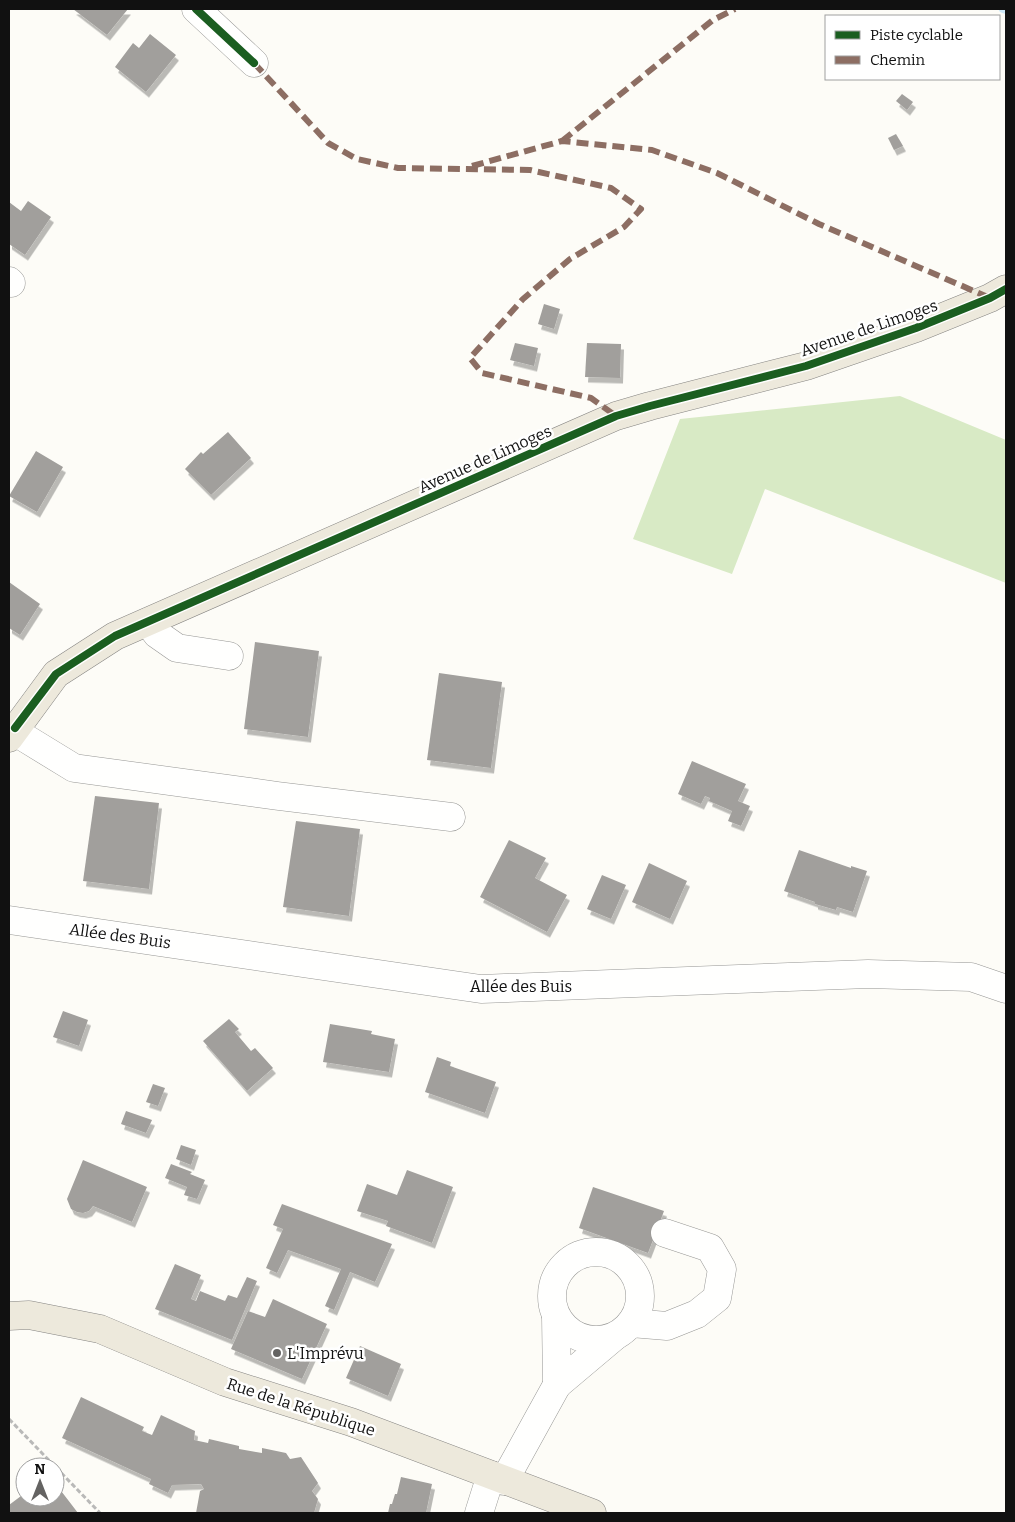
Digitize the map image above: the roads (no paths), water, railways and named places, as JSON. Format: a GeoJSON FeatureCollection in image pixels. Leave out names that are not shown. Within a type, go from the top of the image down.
{"type":"FeatureCollection","features":[{"type":"Feature","properties":{"kind":"main road","name":"Avenue de Limoges"},"geometry":{"type":"LineString","coordinates":[[12,733],[56,674],[115,636],[616,416],[806,366],[916,328],[990,298],[1006,289]]}},
{"type":"Feature","properties":{"kind":"main road","name":"Rue de la République"},"geometry":{"type":"LineString","coordinates":[[9,1316],[29,1315],[100,1329],[225,1382],[351,1422],[592,1513]]}},
{"type":"Feature","properties":{"kind":"street"},"geometry":{"type":"LineString","coordinates":[[196,9],[254,63]]}},
{"type":"Feature","properties":{"kind":"street"},"geometry":{"type":"LineString","coordinates":[[148,622],[157,634],[177,648],[229,656]]}},
{"type":"Feature","properties":{"kind":"street"},"geometry":{"type":"LineString","coordinates":[[12,733],[25,738],[74,768],[451,817]]}},
{"type":"Feature","properties":{"kind":"street","name":"Allée des Buis"},"geometry":{"type":"LineString","coordinates":[[9,920],[481,989],[868,974],[971,977],[1006,989]]}},
{"type":"Feature","properties":{"kind":"street"},"geometry":{"type":"LineString","coordinates":[[479,1513],[498,1478],[556,1385],[623,1330],[638,1310],[640,1296],[638,1281],[631,1269],[620,1259],[607,1253],[592,1252],[578,1255],[566,1262],[557,1274],[552,1287],[551,1302],[556,1316],[563,1326],[574,1335],[587,1340],[600,1340],[623,1330],[667,1326],[697,1314],[717,1298],[722,1269],[710,1248],[665,1233]]}},
{"type":"Feature","properties":{"kind":"street"},"geometry":{"type":"LineString","coordinates":[[556,1316],[556,1385]]}},
{"type":"Feature","properties":{"kind":"place","name":"L'Imprévu"},"geometry":{"type":"Point","coordinates":[277,1353]}}]}
